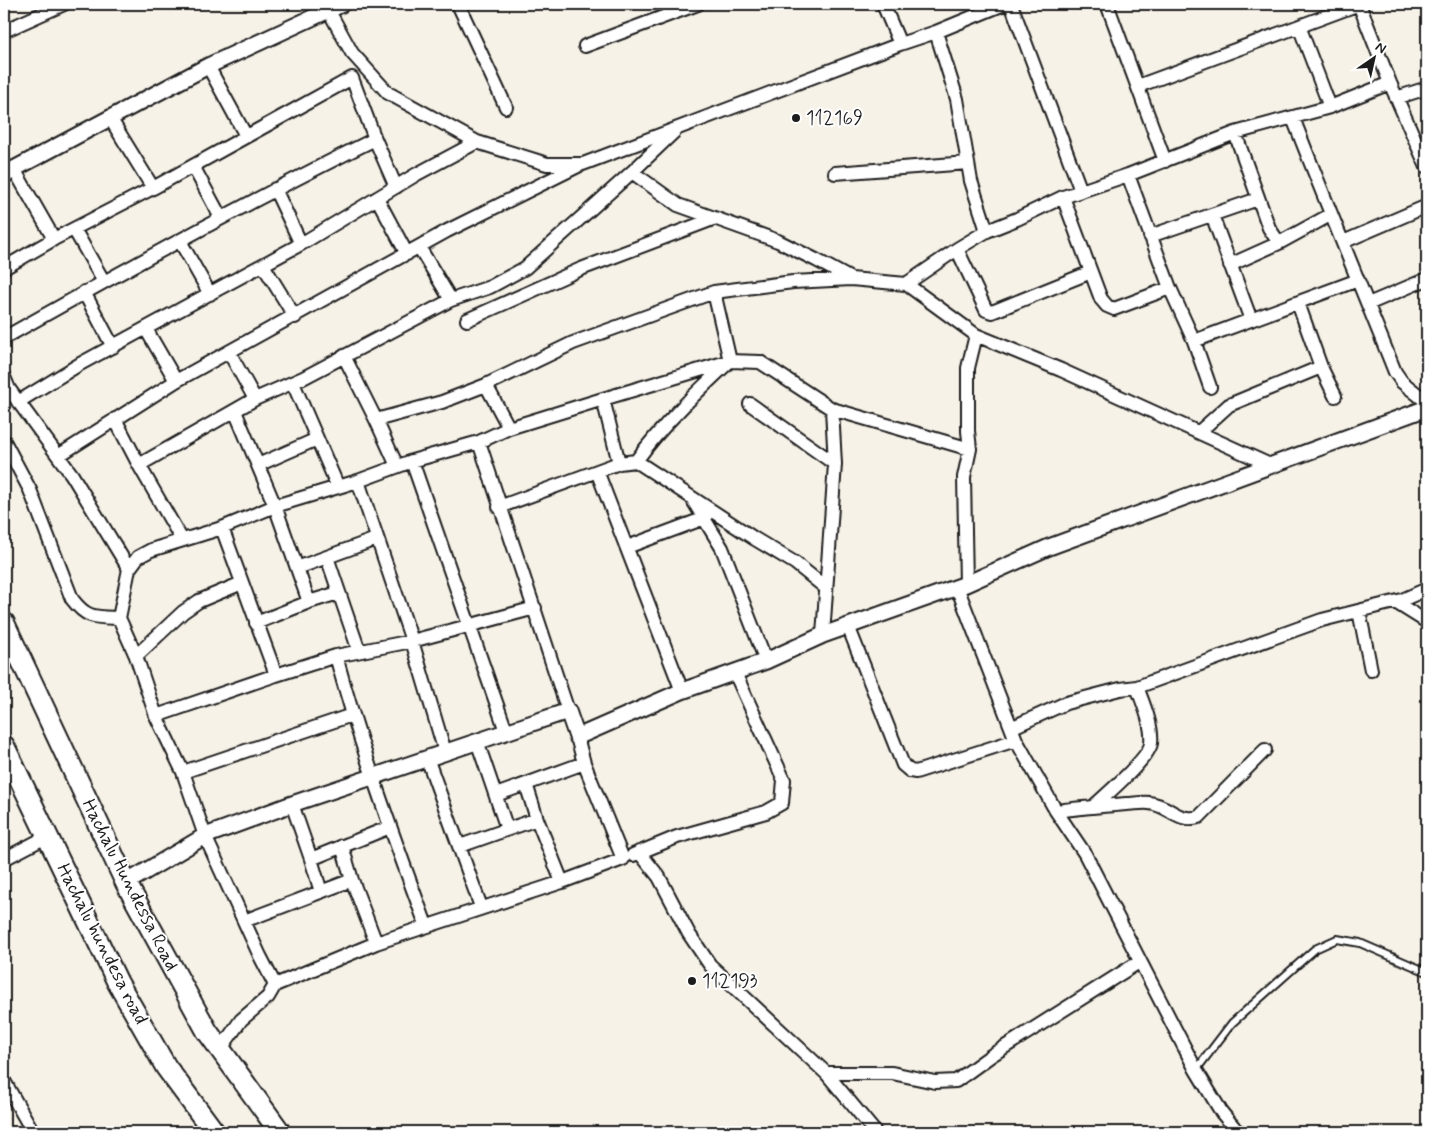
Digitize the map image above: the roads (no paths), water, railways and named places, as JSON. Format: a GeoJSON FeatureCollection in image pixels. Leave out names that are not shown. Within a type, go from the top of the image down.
{"type":"FeatureCollection","features":[{"type":"Feature","properties":{"kind":"main road","name":"Hachalu Hundessa Road"},"geometry":{"type":"LineString","coordinates":[[4,623],[126,883],[207,1031],[280,1132]]}},
{"type":"Feature","properties":{"kind":"main road","name":"Hachalu hundesa road"},"geometry":{"type":"LineString","coordinates":[[4,746],[118,983],[166,1067],[214,1132]]}},
{"type":"Feature","properties":{"kind":"street"},"geometry":{"type":"LineString","coordinates":[[4,31],[64,4]]}},
{"type":"Feature","properties":{"kind":"street"},"geometry":{"type":"LineString","coordinates":[[458,4],[506,107]]}},
{"type":"Feature","properties":{"kind":"street"},"geometry":{"type":"LineString","coordinates":[[585,46],[667,9],[698,4]]}},
{"type":"Feature","properties":{"kind":"street"},"geometry":{"type":"LineString","coordinates":[[882,4],[900,44]]}},
{"type":"Feature","properties":{"kind":"street"},"geometry":{"type":"LineString","coordinates":[[58,456],[176,381],[295,317],[447,231],[583,164],[936,32],[1004,4]]}},
{"type":"Feature","properties":{"kind":"street"},"geometry":{"type":"LineString","coordinates":[[1011,4],[1081,191]]}},
{"type":"Feature","properties":{"kind":"street"},"geometry":{"type":"LineString","coordinates":[[1107,4],[1165,161]]}},
{"type":"Feature","properties":{"kind":"street"},"geometry":{"type":"LineString","coordinates":[[1138,86],[1359,4],[1396,98],[1427,167]]}},
{"type":"Feature","properties":{"kind":"street"},"geometry":{"type":"LineString","coordinates":[[54,239],[7,172],[208,66],[332,6],[352,53],[388,92],[477,142],[547,164],[583,164]]}},
{"type":"Feature","properties":{"kind":"street"},"geometry":{"type":"LineString","coordinates":[[1299,26],[1330,106]]}},
{"type":"Feature","properties":{"kind":"street"},"geometry":{"type":"LineString","coordinates":[[936,32],[957,99],[971,181],[987,231]]}},
{"type":"Feature","properties":{"kind":"street"},"geometry":{"type":"LineString","coordinates":[[352,53],[352,78],[375,139],[396,187]]}},
{"type":"Feature","properties":{"kind":"street"},"geometry":{"type":"LineString","coordinates":[[208,66],[246,136]]}},
{"type":"Feature","properties":{"kind":"street"},"geometry":{"type":"LineString","coordinates":[[4,268],[352,78]]}},
{"type":"Feature","properties":{"kind":"street"},"geometry":{"type":"LineString","coordinates":[[906,284],[987,231],[1063,197],[1128,176],[1235,134],[1330,106],[1390,83]]}},
{"type":"Feature","properties":{"kind":"street"},"geometry":{"type":"LineString","coordinates":[[1396,98],[1427,88]]}},
{"type":"Feature","properties":{"kind":"street"},"geometry":{"type":"LineString","coordinates":[[110,118],[152,188]]}},
{"type":"Feature","properties":{"kind":"street"},"geometry":{"type":"LineString","coordinates":[[1293,118],[1330,215],[1343,242],[1395,372],[1402,382],[1427,402]]}},
{"type":"Feature","properties":{"kind":"street"},"geometry":{"type":"LineString","coordinates":[[139,465],[255,399],[293,383],[451,300],[490,287],[525,268],[678,128]]}},
{"type":"Feature","properties":{"kind":"street"},"geometry":{"type":"LineString","coordinates":[[1235,134],[1269,228],[1279,243]]}},
{"type":"Feature","properties":{"kind":"street"},"geometry":{"type":"LineString","coordinates":[[4,338],[84,292],[221,218],[375,139]]}},
{"type":"Feature","properties":{"kind":"street"},"geometry":{"type":"LineString","coordinates":[[18,402],[113,346],[301,244],[377,198],[477,142]]}},
{"type":"Feature","properties":{"kind":"street"},"geometry":{"type":"LineString","coordinates":[[835,173],[968,163]]}},
{"type":"Feature","properties":{"kind":"street"},"geometry":{"type":"LineString","coordinates":[[193,166],[221,218]]}},
{"type":"Feature","properties":{"kind":"street"},"geometry":{"type":"LineString","coordinates":[[632,172],[678,205],[778,241],[851,279]]}},
{"type":"Feature","properties":{"kind":"street"},"geometry":{"type":"LineString","coordinates":[[1128,176],[1170,288],[1194,341],[1210,387]]}},
{"type":"Feature","properties":{"kind":"street"},"geometry":{"type":"LineString","coordinates":[[276,189],[301,244]]}},
{"type":"Feature","properties":{"kind":"street"},"geometry":{"type":"LineString","coordinates":[[1063,197],[1101,299],[1107,306],[1114,309],[1170,288]]}},
{"type":"Feature","properties":{"kind":"street"},"geometry":{"type":"LineString","coordinates":[[377,198],[407,254]]}},
{"type":"Feature","properties":{"kind":"street"},"geometry":{"type":"LineString","coordinates":[[1150,236],[1258,199]]}},
{"type":"Feature","properties":{"kind":"street"},"geometry":{"type":"LineString","coordinates":[[1343,242],[1427,206]]}},
{"type":"Feature","properties":{"kind":"street"},"geometry":{"type":"LineString","coordinates":[[1212,215],[1251,320]]}},
{"type":"Feature","properties":{"kind":"street"},"geometry":{"type":"LineString","coordinates":[[1230,265],[1279,243],[1330,215]]}},
{"type":"Feature","properties":{"kind":"street"},"geometry":{"type":"LineString","coordinates":[[467,320],[581,269],[713,219]]}},
{"type":"Feature","properties":{"kind":"street"},"geometry":{"type":"LineString","coordinates":[[74,229],[104,282]]}},
{"type":"Feature","properties":{"kind":"street"},"geometry":{"type":"LineString","coordinates":[[180,240],[210,294]]}},
{"type":"Feature","properties":{"kind":"street"},"geometry":{"type":"LineString","coordinates":[[419,247],[451,300]]}},
{"type":"Feature","properties":{"kind":"street"},"geometry":{"type":"LineString","coordinates":[[957,249],[986,310],[992,312],[1091,272]]}},
{"type":"Feature","properties":{"kind":"street"},"geometry":{"type":"LineString","coordinates":[[263,265],[295,317]]}},
{"type":"Feature","properties":{"kind":"street"},"geometry":{"type":"LineString","coordinates":[[376,420],[442,402],[486,385],[573,343],[714,292],[793,282],[851,279],[906,284],[976,335],[1061,370],[1270,466]]}},
{"type":"Feature","properties":{"kind":"street"},"geometry":{"type":"LineString","coordinates":[[1368,304],[1427,279]]}},
{"type":"Feature","properties":{"kind":"street"},"geometry":{"type":"LineString","coordinates":[[1194,341],[1358,280]]}},
{"type":"Feature","properties":{"kind":"street"},"geometry":{"type":"LineString","coordinates":[[84,292],[113,346]]}},
{"type":"Feature","properties":{"kind":"street"},"geometry":{"type":"LineString","coordinates":[[714,292],[730,361]]}},
{"type":"Feature","properties":{"kind":"street"},"geometry":{"type":"LineString","coordinates":[[1298,303],[1321,367],[1335,396]]}},
{"type":"Feature","properties":{"kind":"street"},"geometry":{"type":"LineString","coordinates":[[146,329],[176,381]]}},
{"type":"Feature","properties":{"kind":"street"},"geometry":{"type":"LineString","coordinates":[[976,335],[968,368],[968,431],[970,449],[964,477],[962,585],[1014,734],[1056,811],[1085,854],[1196,1070],[1222,1113],[1238,1132]]}},
{"type":"Feature","properties":{"kind":"street"},"geometry":{"type":"LineString","coordinates":[[230,352],[255,399]]}},
{"type":"Feature","properties":{"kind":"street"},"geometry":{"type":"LineString","coordinates":[[344,356],[397,466]]}},
{"type":"Feature","properties":{"kind":"street"},"geometry":{"type":"LineString","coordinates":[[636,461],[652,439],[685,402],[730,361]]}},
{"type":"Feature","properties":{"kind":"street"},"geometry":{"type":"LineString","coordinates":[[275,985],[205,836],[183,772],[156,716],[136,656],[119,618],[129,569],[138,557],[150,550],[222,528],[275,506],[358,481],[412,461],[479,442],[509,428],[730,361],[760,362],[832,409],[970,449]]}},
{"type":"Feature","properties":{"kind":"street"},"geometry":{"type":"LineString","coordinates":[[1199,432],[1229,405],[1321,367]]}},
{"type":"Feature","properties":{"kind":"street"},"geometry":{"type":"LineString","coordinates":[[4,377],[9,389],[18,402],[72,475],[129,569]]}},
{"type":"Feature","properties":{"kind":"street"},"geometry":{"type":"LineString","coordinates":[[293,383],[338,487]]}},
{"type":"Feature","properties":{"kind":"street"},"geometry":{"type":"LineString","coordinates":[[486,385],[509,428]]}},
{"type":"Feature","properties":{"kind":"street"},"geometry":{"type":"LineString","coordinates":[[603,400],[619,463]]}},
{"type":"Feature","properties":{"kind":"street"},"geometry":{"type":"LineString","coordinates":[[750,404],[835,464]]}},
{"type":"Feature","properties":{"kind":"street"},"geometry":{"type":"LineString","coordinates":[[577,737],[682,691],[766,662],[824,635],[962,585],[1049,547],[1427,408]]}},
{"type":"Feature","properties":{"kind":"street"},"geometry":{"type":"LineString","coordinates":[[824,635],[835,464],[832,409]]}},
{"type":"Feature","properties":{"kind":"street"},"geometry":{"type":"LineString","coordinates":[[235,411],[275,506],[309,602]]}},
{"type":"Feature","properties":{"kind":"street"},"geometry":{"type":"LineString","coordinates":[[116,419],[139,465],[182,540]]}},
{"type":"Feature","properties":{"kind":"street"},"geometry":{"type":"LineString","coordinates":[[258,465],[317,439]]}},
{"type":"Feature","properties":{"kind":"street"},"geometry":{"type":"LineString","coordinates":[[4,441],[30,490],[72,599],[81,611],[94,617],[119,618]]}},
{"type":"Feature","properties":{"kind":"street"},"geometry":{"type":"LineString","coordinates":[[479,442],[584,763],[624,859]]}},
{"type":"Feature","properties":{"kind":"street"},"geometry":{"type":"LineString","coordinates":[[412,461],[506,731]]}},
{"type":"Feature","properties":{"kind":"street"},"geometry":{"type":"LineString","coordinates":[[499,507],[619,463],[636,461],[795,563],[826,588]]}},
{"type":"Feature","properties":{"kind":"street"},"geometry":{"type":"LineString","coordinates":[[597,471],[682,691]]}},
{"type":"Feature","properties":{"kind":"street"},"geometry":{"type":"LineString","coordinates":[[358,481],[412,641],[446,752]]}},
{"type":"Feature","properties":{"kind":"street"},"geometry":{"type":"LineString","coordinates":[[690,496],[722,548],[766,662]]}},
{"type":"Feature","properties":{"kind":"street"},"geometry":{"type":"LineString","coordinates":[[627,547],[705,518]]}},
{"type":"Feature","properties":{"kind":"street"},"geometry":{"type":"LineString","coordinates":[[222,528],[276,674]]}},
{"type":"Feature","properties":{"kind":"street"},"geometry":{"type":"LineString","coordinates":[[297,568],[376,539]]}},
{"type":"Feature","properties":{"kind":"street"},"geometry":{"type":"LineString","coordinates":[[327,557],[359,651]]}},
{"type":"Feature","properties":{"kind":"street"},"geometry":{"type":"LineString","coordinates":[[136,656],[183,612],[199,601],[242,583]]}},
{"type":"Feature","properties":{"kind":"street"},"geometry":{"type":"LineString","coordinates":[[848,626],[903,764],[910,771],[916,772],[1014,734],[1066,703],[1120,689],[1137,687],[1322,620],[1395,602],[1427,589]]}},
{"type":"Feature","properties":{"kind":"street"},"geometry":{"type":"LineString","coordinates":[[256,623],[309,602],[338,593]]}},
{"type":"Feature","properties":{"kind":"street"},"geometry":{"type":"LineString","coordinates":[[1395,602],[1427,622]]}},
{"type":"Feature","properties":{"kind":"street"},"geometry":{"type":"LineString","coordinates":[[156,716],[276,674],[336,656],[412,641],[534,608]]}},
{"type":"Feature","properties":{"kind":"street"},"geometry":{"type":"LineString","coordinates":[[1359,611],[1371,670]]}},
{"type":"Feature","properties":{"kind":"street"},"geometry":{"type":"LineString","coordinates":[[336,656],[352,715],[426,925]]}},
{"type":"Feature","properties":{"kind":"street"},"geometry":{"type":"LineString","coordinates":[[220,1050],[241,1020],[268,998],[275,985],[376,942],[562,882],[677,837],[766,812],[782,803],[784,780],[735,673]]}},
{"type":"Feature","properties":{"kind":"street"},"geometry":{"type":"LineString","coordinates":[[1094,806],[1129,771],[1144,759],[1151,745],[1150,728],[1137,687]]}},
{"type":"Feature","properties":{"kind":"street"},"geometry":{"type":"LineString","coordinates":[[126,883],[205,836],[292,804],[568,711]]}},
{"type":"Feature","properties":{"kind":"street"},"geometry":{"type":"LineString","coordinates":[[183,772],[352,715]]}},
{"type":"Feature","properties":{"kind":"street"},"geometry":{"type":"LineString","coordinates":[[477,741],[507,829]]}},
{"type":"Feature","properties":{"kind":"street"},"geometry":{"type":"LineString","coordinates":[[1056,811],[1149,802],[1164,807],[1189,820],[1199,817],[1265,750]]}},
{"type":"Feature","properties":{"kind":"street"},"geometry":{"type":"LineString","coordinates":[[426,758],[481,907]]}},
{"type":"Feature","properties":{"kind":"street"},"geometry":{"type":"LineString","coordinates":[[496,794],[584,763]]}},
{"type":"Feature","properties":{"kind":"street"},"geometry":{"type":"LineString","coordinates":[[526,784],[537,819],[562,882]]}},
{"type":"Feature","properties":{"kind":"street"},"geometry":{"type":"LineString","coordinates":[[292,804],[321,892]]}},
{"type":"Feature","properties":{"kind":"street"},"geometry":{"type":"LineString","coordinates":[[460,846],[537,819]]}},
{"type":"Feature","properties":{"kind":"street"},"geometry":{"type":"LineString","coordinates":[[311,859],[390,827]]}},
{"type":"Feature","properties":{"kind":"street"},"geometry":{"type":"LineString","coordinates":[[4,859],[48,836]]}},
{"type":"Feature","properties":{"kind":"street"},"geometry":{"type":"LineString","coordinates":[[342,846],[352,880],[376,942]]}},
{"type":"Feature","properties":{"kind":"street"},"geometry":{"type":"LineString","coordinates":[[639,852],[659,878],[689,934],[710,965],[826,1073],[875,1132]]}},
{"type":"Feature","properties":{"kind":"street"},"geometry":{"type":"LineString","coordinates":[[244,921],[352,880]]}},
{"type":"Feature","properties":{"kind":"street"},"geometry":{"type":"LineString","coordinates":[[826,1073],[892,1073],[935,1082],[956,1081],[992,1055],[1139,962]]}},
{"type":"Feature","properties":{"kind":"street"},"geometry":{"type":"LineString","coordinates":[[4,1081],[33,1132]]}},
{"type":"Feature","properties":{"kind":"lane"},"geometry":{"type":"LineString","coordinates":[[1196,1070],[1232,1023],[1315,949],[1337,940],[1360,943],[1427,972]]}},
{"type":"Feature","properties":{"kind":"place","name":"112169"},"geometry":{"type":"Point","coordinates":[796,118]}},
{"type":"Feature","properties":{"kind":"place","name":"112193"},"geometry":{"type":"Point","coordinates":[692,981]}}]}
